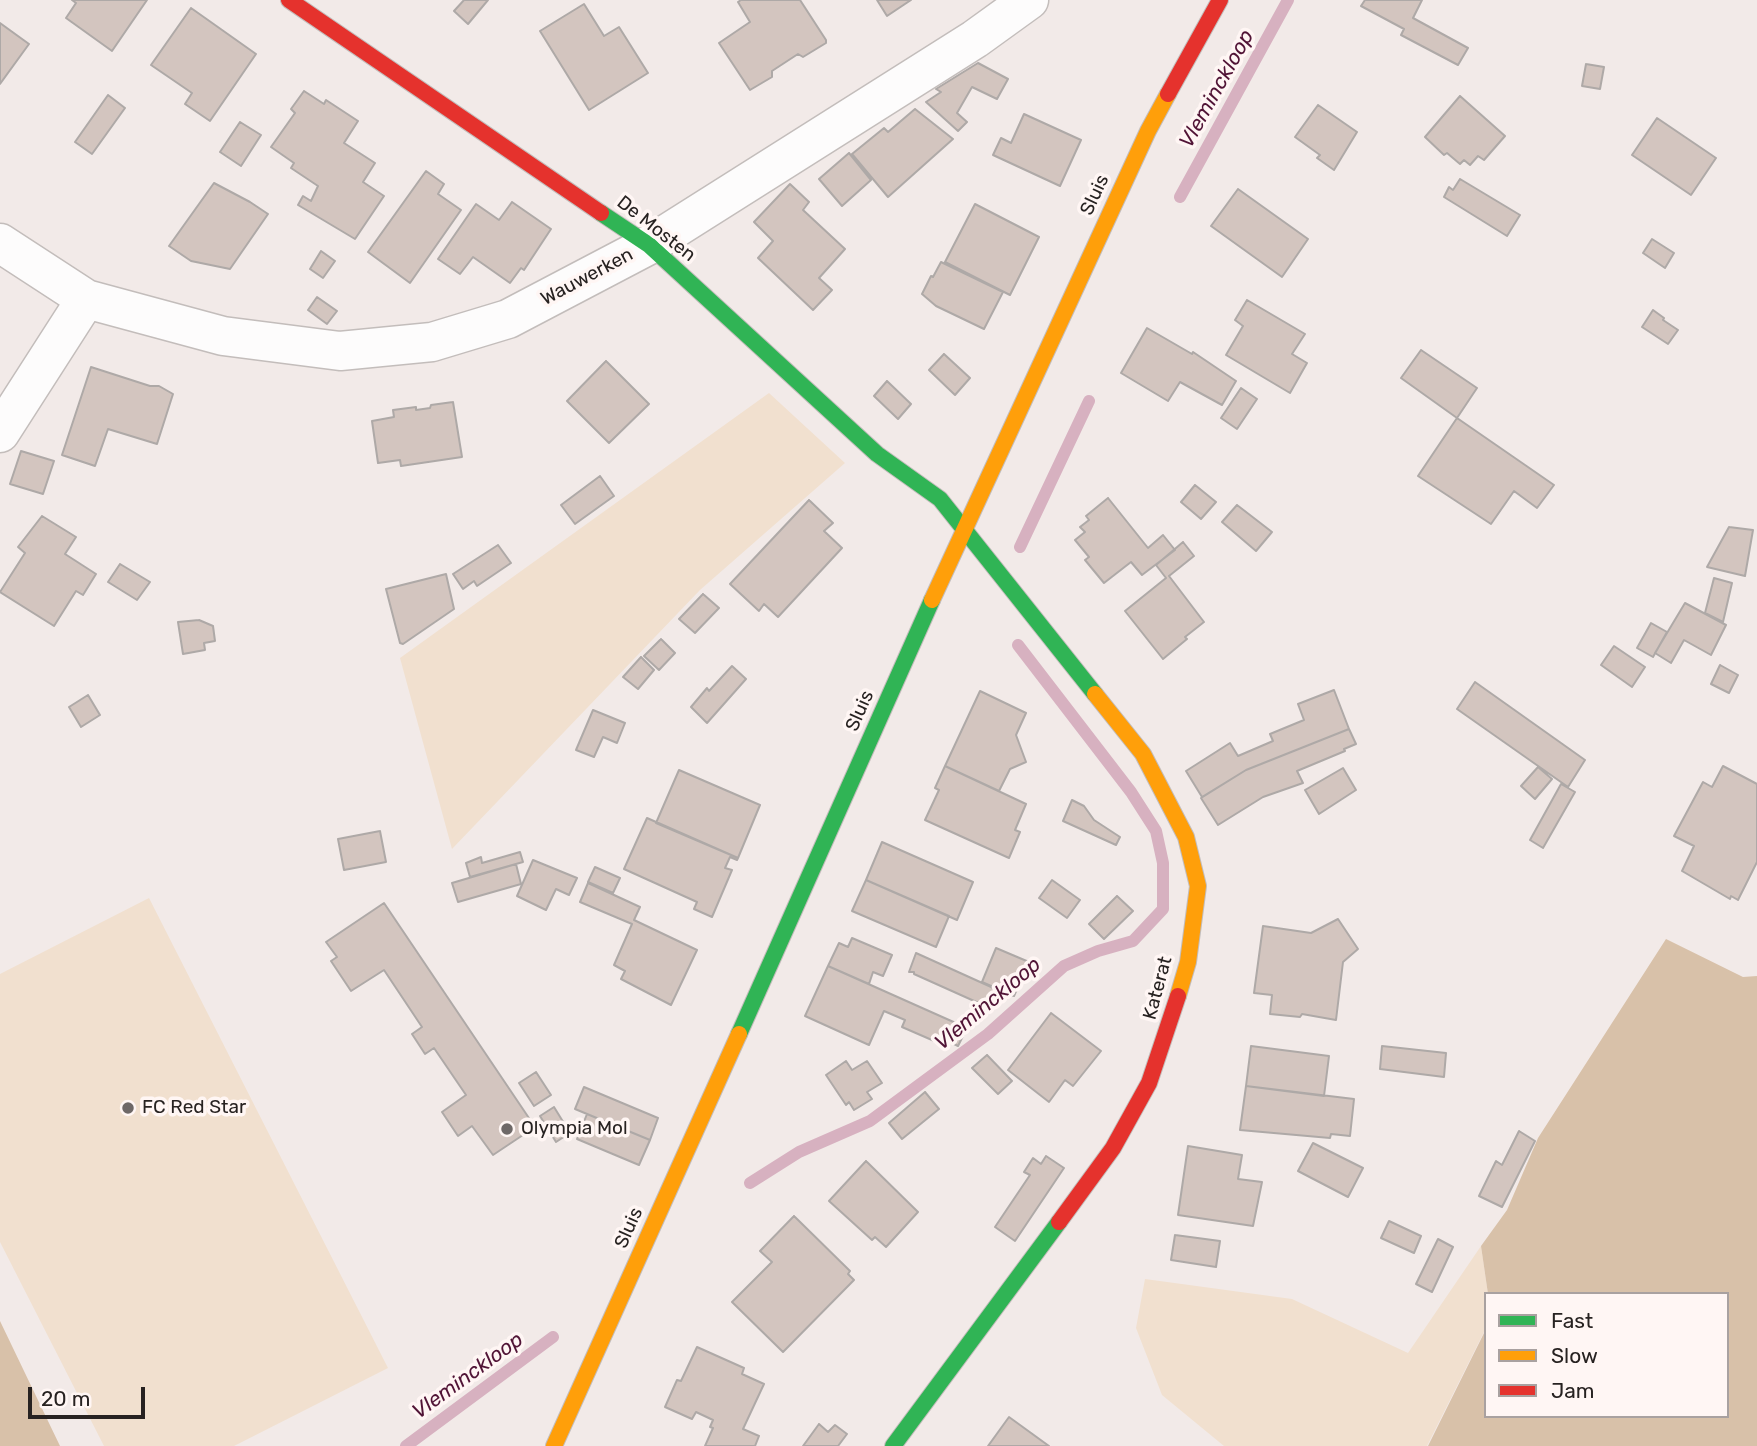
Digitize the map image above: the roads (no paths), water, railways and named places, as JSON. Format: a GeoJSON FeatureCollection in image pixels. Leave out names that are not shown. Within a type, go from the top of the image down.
{"type":"FeatureCollection","features":[{"type":"Feature","properties":{"kind":"street","name":"De Mosten"},"geometry":{"type":"LineString","coordinates":[[289,0],[649,244],[877,454],[940,499],[964,530]]}},
{"type":"Feature","properties":{"kind":"street","name":"Wauwerken"},"geometry":{"type":"LineString","coordinates":[[0,243],[86,299],[223,336],[340,351],[432,342],[508,319],[649,244],[975,39],[1029,0]]}},
{"type":"Feature","properties":{"kind":"street","name":"Sluis"},"geometry":{"type":"LineString","coordinates":[[554,1446],[964,530],[1148,131],[1220,0]]}},
{"type":"Feature","properties":{"kind":"street"},"geometry":{"type":"LineString","coordinates":[[0,433],[86,299]]}},
{"type":"Feature","properties":{"kind":"street","name":"Katerat"},"geometry":{"type":"LineString","coordinates":[[892,1446],[1010,1291],[1112,1148],[1149,1083],[1171,1023],[1188,962],[1198,886],[1186,837],[1143,754],[964,530]]}},
{"type":"Feature","properties":{"kind":"waterway","name":"Vleminckloop"},"geometry":{"type":"LineString","coordinates":[[1180,197],[1288,0]]}},
{"type":"Feature","properties":{"kind":"waterway","name":"Vleminckloop"},"geometry":{"type":"LineString","coordinates":[[1020,547],[1089,401]]}},
{"type":"Feature","properties":{"kind":"waterway","name":"Vleminckloop"},"geometry":{"type":"LineString","coordinates":[[750,1183],[799,1152],[870,1121],[988,1034],[1064,966],[1098,951],[1133,941],[1163,909],[1163,863],[1156,831],[1131,792],[1018,645]]}},
{"type":"Feature","properties":{"kind":"waterway","name":"Vleminckloop"},"geometry":{"type":"LineString","coordinates":[[406,1446],[553,1337]]}},
{"type":"Feature","properties":{"kind":"place","name":"FC Red Star"},"geometry":{"type":"Point","coordinates":[128,1108]}},
{"type":"Feature","properties":{"kind":"place","name":"Olympia Mol"},"geometry":{"type":"Point","coordinates":[507,1129]}}]}
